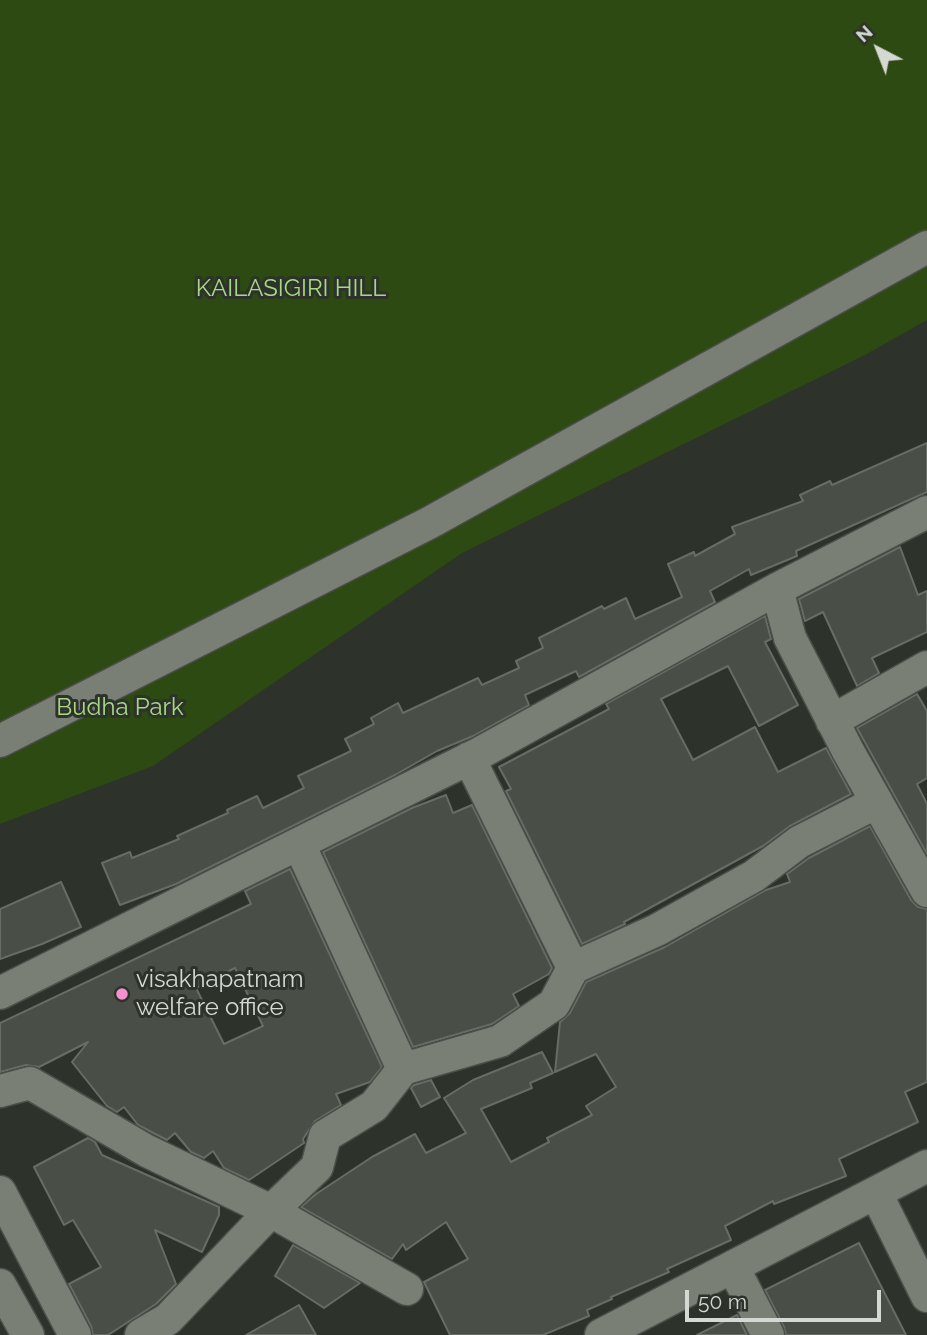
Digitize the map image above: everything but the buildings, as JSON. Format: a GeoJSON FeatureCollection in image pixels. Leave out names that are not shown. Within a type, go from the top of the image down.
{"type":"FeatureCollection","features":[{"type":"Feature","properties":{"kind":"street"},"geometry":{"type":"LineString","coordinates":[[0,741],[429,523],[927,247]]}},
{"type":"Feature","properties":{"kind":"street"},"geometry":{"type":"LineString","coordinates":[[0,993],[469,758],[776,589],[927,512]]}},
{"type":"Feature","properties":{"kind":"street"},"geometry":{"type":"LineString","coordinates":[[776,589],[790,638],[832,721],[927,891]]}},
{"type":"Feature","properties":{"kind":"street"},"geometry":{"type":"LineString","coordinates":[[832,721],[926,670]]}},
{"type":"Feature","properties":{"kind":"street"},"geometry":{"type":"LineString","coordinates":[[469,758],[573,968]]}},
{"type":"Feature","properties":{"kind":"street"},"geometry":{"type":"LineString","coordinates":[[141,1335],[168,1319],[317,1167],[325,1136],[374,1106],[403,1069],[500,1041],[554,1004],[573,968],[657,930],[754,876],[800,842],[877,802]]}},
{"type":"Feature","properties":{"kind":"street"},"geometry":{"type":"LineString","coordinates":[[299,844],[403,1069]]}},
{"type":"Feature","properties":{"kind":"street"},"geometry":{"type":"LineString","coordinates":[[0,1091],[30,1083],[147,1151],[271,1211],[407,1289]]}},
{"type":"Feature","properties":{"kind":"street"},"geometry":{"type":"LineString","coordinates":[[601,1335],[927,1166]]}},
{"type":"Feature","properties":{"kind":"street"},"geometry":{"type":"LineString","coordinates":[[0,1192],[75,1335]]}},
{"type":"Feature","properties":{"kind":"street"},"geometry":{"type":"LineString","coordinates":[[876,1193],[927,1296]]}},
{"type":"Feature","properties":{"kind":"street"},"geometry":{"type":"LineString","coordinates":[[733,1267],[768,1335]]}},
{"type":"Feature","properties":{"kind":"street"},"geometry":{"type":"LineString","coordinates":[[0,1285],[28,1335]]}},
{"type":"Feature","properties":{"kind":"green space","name":"KAILASIGIRI HILL"},"geometry":{"type":"Polygon","coordinates":[[[0,0],[927,0],[927,320],[865,355],[462,553],[153,766],[0,824],[0,0]]]}},
{"type":"Feature","properties":{"kind":"place","name":"visakhapatnam welfare office"},"geometry":{"type":"Point","coordinates":[122,994]}},
{"type":"Feature","properties":{"kind":"park label","name":"Budha Park"},"geometry":{"type":"Point","coordinates":[120,708]}}]}
